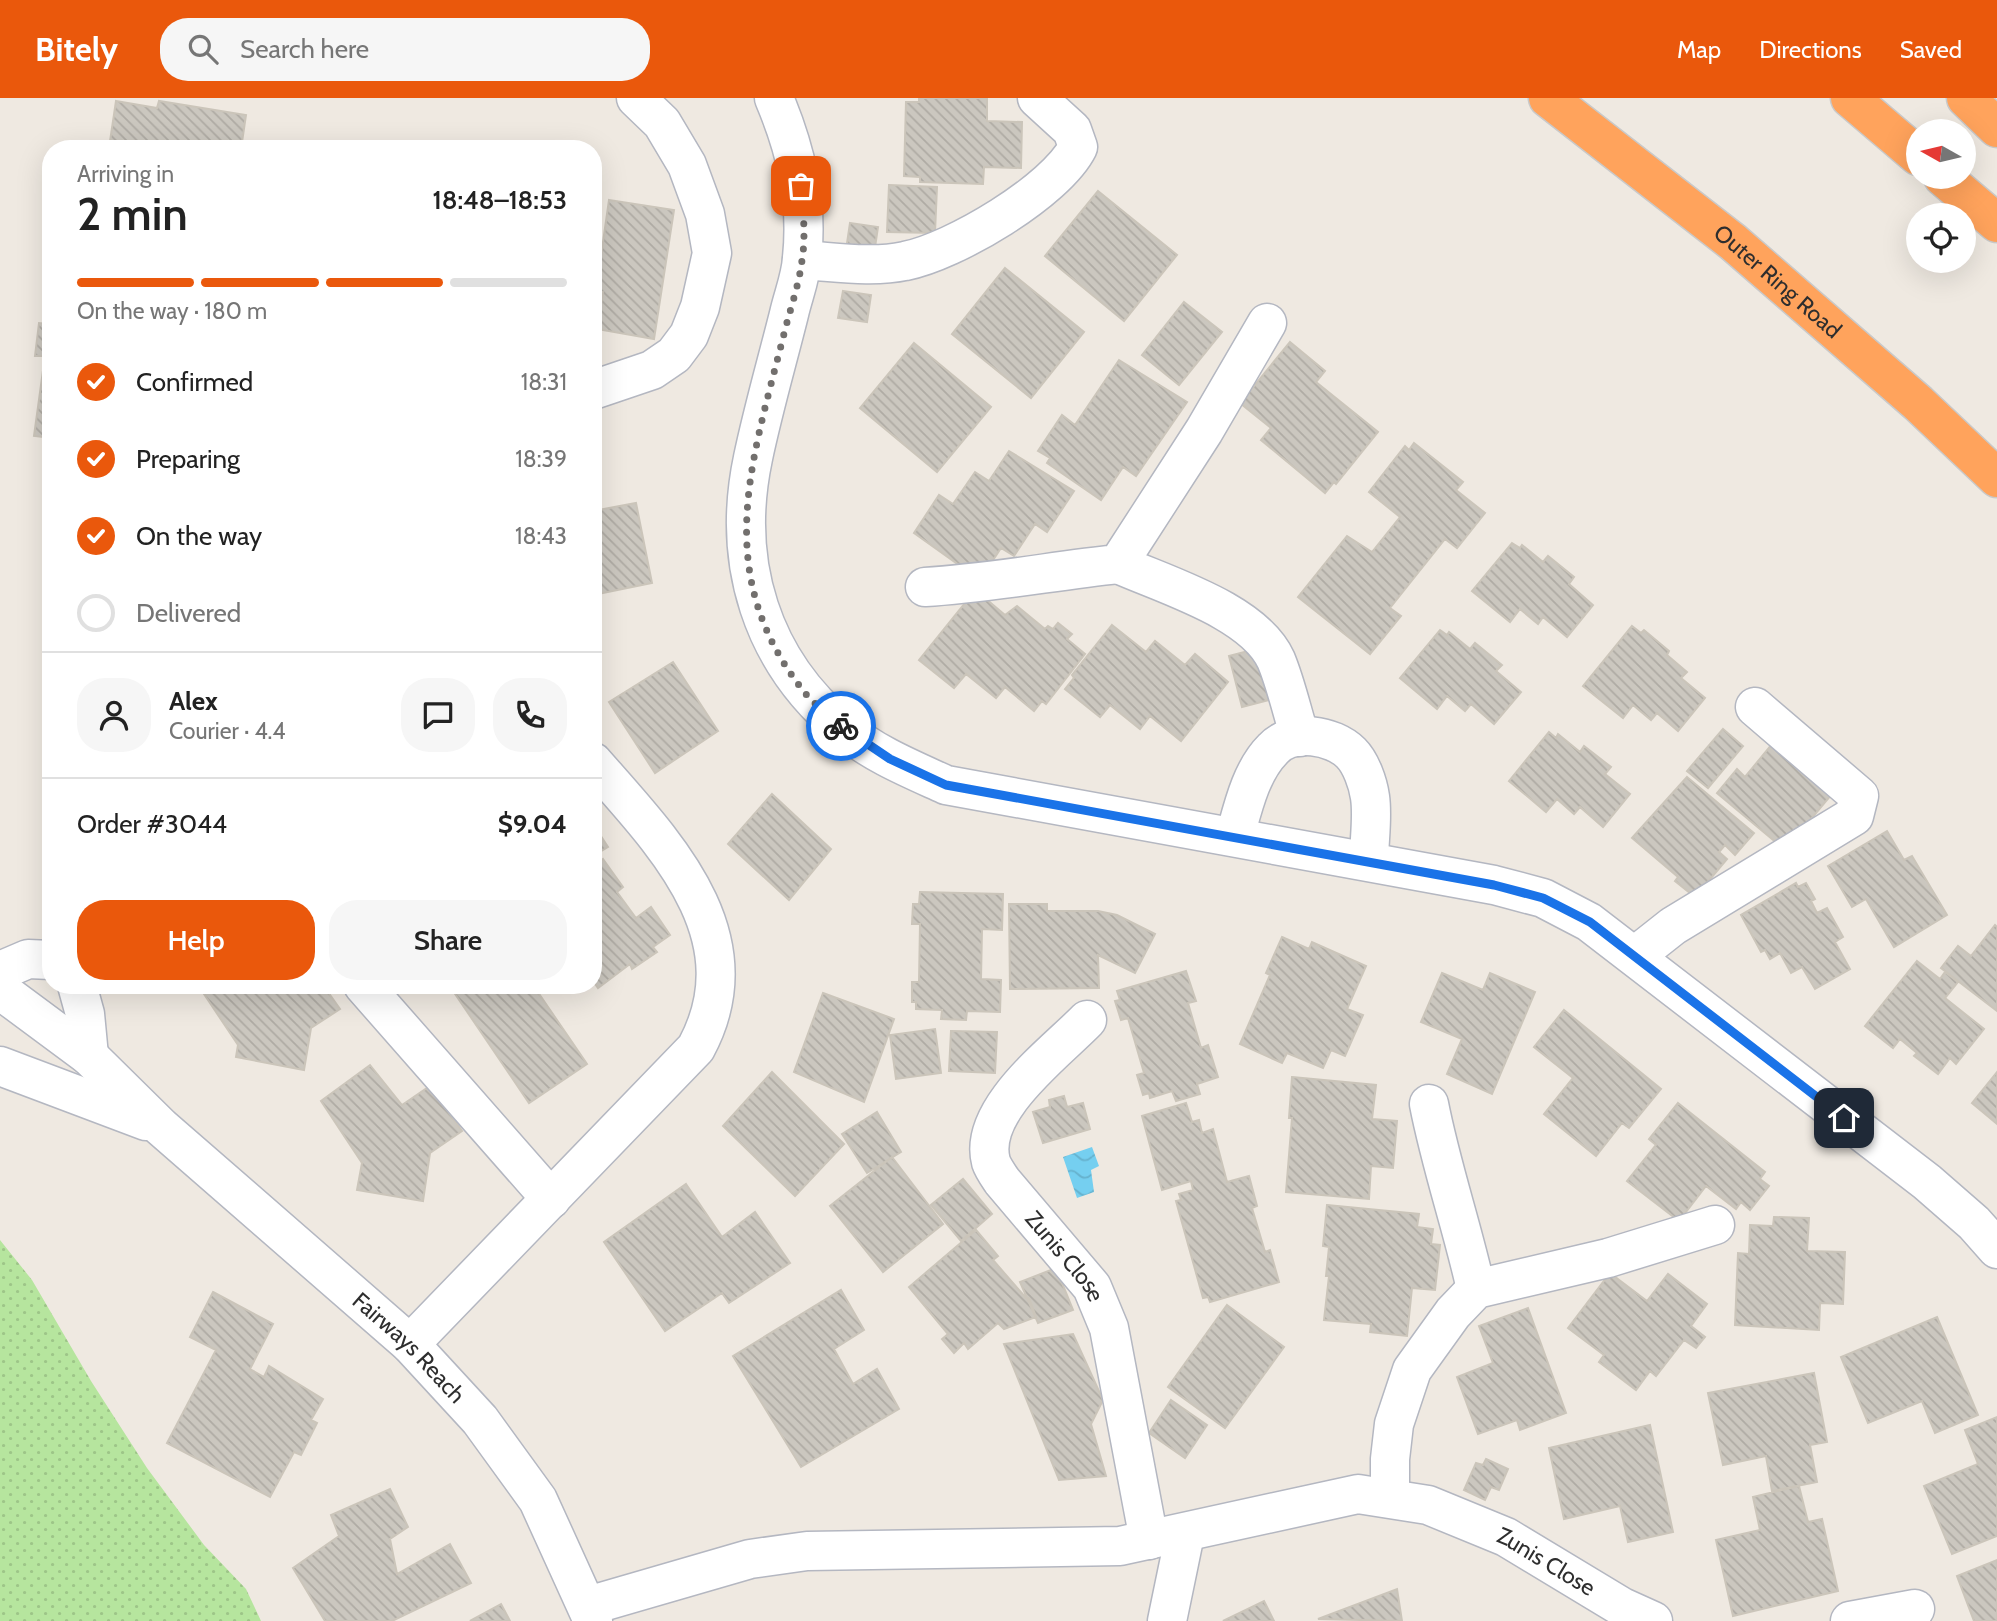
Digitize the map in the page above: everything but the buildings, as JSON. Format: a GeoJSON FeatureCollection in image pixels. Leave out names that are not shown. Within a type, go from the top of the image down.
{"type":"FeatureCollection","features":[{"type":"Feature","properties":{"kind":"highway","name":"Outer Ring Road"},"geometry":{"type":"LineString","coordinates":[[1548,98],[1733,242],[1918,403],[1997,478]]}},
{"type":"Feature","properties":{"kind":"highway"},"geometry":{"type":"LineString","coordinates":[[1850,98],[1906,146]]}},
{"type":"Feature","properties":{"kind":"highway"},"geometry":{"type":"LineString","coordinates":[[1966,98],[1997,128]]}},
{"type":"Feature","properties":{"kind":"highway"},"geometry":{"type":"LineString","coordinates":[[1956,189],[1997,223]]}},
{"type":"Feature","properties":{"kind":"street"},"geometry":{"type":"LineString","coordinates":[[602,387],[652,370],[674,355],[689,335],[700,307],[712,253],[705,214],[687,165],[662,124],[636,98]]}},
{"type":"Feature","properties":{"kind":"street"},"geometry":{"type":"LineString","coordinates":[[774,98],[793,142],[799,174],[804,225],[802,260],[753,459],[746,498],[745,546],[756,601],[775,647],[806,695],[846,730],[890,759],[946,785],[1369,861],[1494,885],[1543,898],[1590,922],[1927,1182],[1974,1223],[1997,1250]]}},
{"type":"Feature","properties":{"kind":"street"},"geometry":{"type":"LineString","coordinates":[[802,260],[875,264],[931,255],[1024,202],[1064,169],[1078,147],[1072,130],[1037,98]]}},
{"type":"Feature","properties":{"kind":"street"},"geometry":{"type":"LineString","coordinates":[[1118,564],[1204,432],[1267,323]]}},
{"type":"Feature","properties":{"kind":"street"},"geometry":{"type":"LineString","coordinates":[[925,587],[987,583],[1049,571],[1118,564],[1239,619],[1263,639],[1276,659],[1300,737]]}},
{"type":"Feature","properties":{"kind":"street"},"geometry":{"type":"LineString","coordinates":[[1635,956],[1673,926],[1854,816],[1858,796],[1755,707]]}},
{"type":"Feature","properties":{"kind":"street"},"geometry":{"type":"LineString","coordinates":[[1235,836],[1248,790],[1273,748],[1285,740],[1300,737],[1335,742],[1351,753],[1360,765],[1370,797],[1369,861]]}},
{"type":"Feature","properties":{"kind":"street"},"geometry":{"type":"LineString","coordinates":[[410,1344],[696,1048],[707,1028],[714,996],[716,955],[708,920],[691,886],[639,815],[602,772]]}},
{"type":"Feature","properties":{"kind":"street"},"geometry":{"type":"LineString","coordinates":[[0,971],[28,959],[42,960]]}},
{"type":"Feature","properties":{"kind":"street","name":"Fairways Reach"},"geometry":{"type":"LineString","coordinates":[[0,990],[89,1056],[161,1127],[410,1344],[480,1420],[538,1500],[591,1613]]}},
{"type":"Feature","properties":{"kind":"street"},"geometry":{"type":"LineString","coordinates":[[79,994],[85,1014],[89,1056]]}},
{"type":"Feature","properties":{"kind":"street"},"geometry":{"type":"LineString","coordinates":[[371,994],[551,1199]]}},
{"type":"Feature","properties":{"kind":"street","name":"Zunis Close"},"geometry":{"type":"LineString","coordinates":[[1087,1020],[1004,1104],[995,1124],[990,1146],[991,1162],[1002,1181],[1092,1287],[1105,1318],[1167,1537]]}},
{"type":"Feature","properties":{"kind":"street","name":"Fairways Reach"},"geometry":{"type":"LineString","coordinates":[[0,1066],[161,1127]]}},
{"type":"Feature","properties":{"kind":"street"},"geometry":{"type":"LineString","coordinates":[[1429,1104],[1440,1158],[1464,1231],[1476,1289]]}},
{"type":"Feature","properties":{"kind":"street"},"geometry":{"type":"LineString","coordinates":[[1390,1497],[1390,1459],[1395,1424],[1412,1370],[1453,1313],[1476,1289],[1608,1258],[1715,1225]]}},
{"type":"Feature","properties":{"kind":"street","name":"Zunis Close"},"geometry":{"type":"LineString","coordinates":[[591,1613],[750,1559],[807,1551],[1120,1546],[1358,1494],[1428,1505],[1506,1537],[1622,1607],[1653,1621]]}},
{"type":"Feature","properties":{"kind":"street"},"geometry":{"type":"LineString","coordinates":[[1167,1537],[1167,1621]]}},
{"type":"Feature","properties":{"kind":"street"},"geometry":{"type":"LineString","coordinates":[[1850,1621],[1915,1609]]}},
{"type":"Feature","properties":{"kind":"green space"},"geometry":{"type":"Polygon","coordinates":[[[0,1240],[32,1280],[91,1381],[147,1468],[204,1545],[246,1589],[261,1621],[0,1621],[0,1240]]]}},
{"type":"Feature","properties":{"kind":"water"},"geometry":{"type":"Polygon","coordinates":[[[1092,1147],[1099,1166],[1091,1170],[1094,1192],[1077,1198],[1063,1157],[1092,1147]]]}},
{"type":"Feature","properties":{"kind":"way so far"},"geometry":{"type":"LineString","coordinates":[[801,186],[804,225],[802,260],[753,459],[746,498],[745,546],[756,601],[775,647],[806,695],[841,726]]}},
{"type":"Feature","properties":{"kind":"route"},"geometry":{"type":"LineString","coordinates":[[841,726],[890,759],[946,785],[1494,885],[1543,898],[1590,922],[1844,1118]]}}]}
